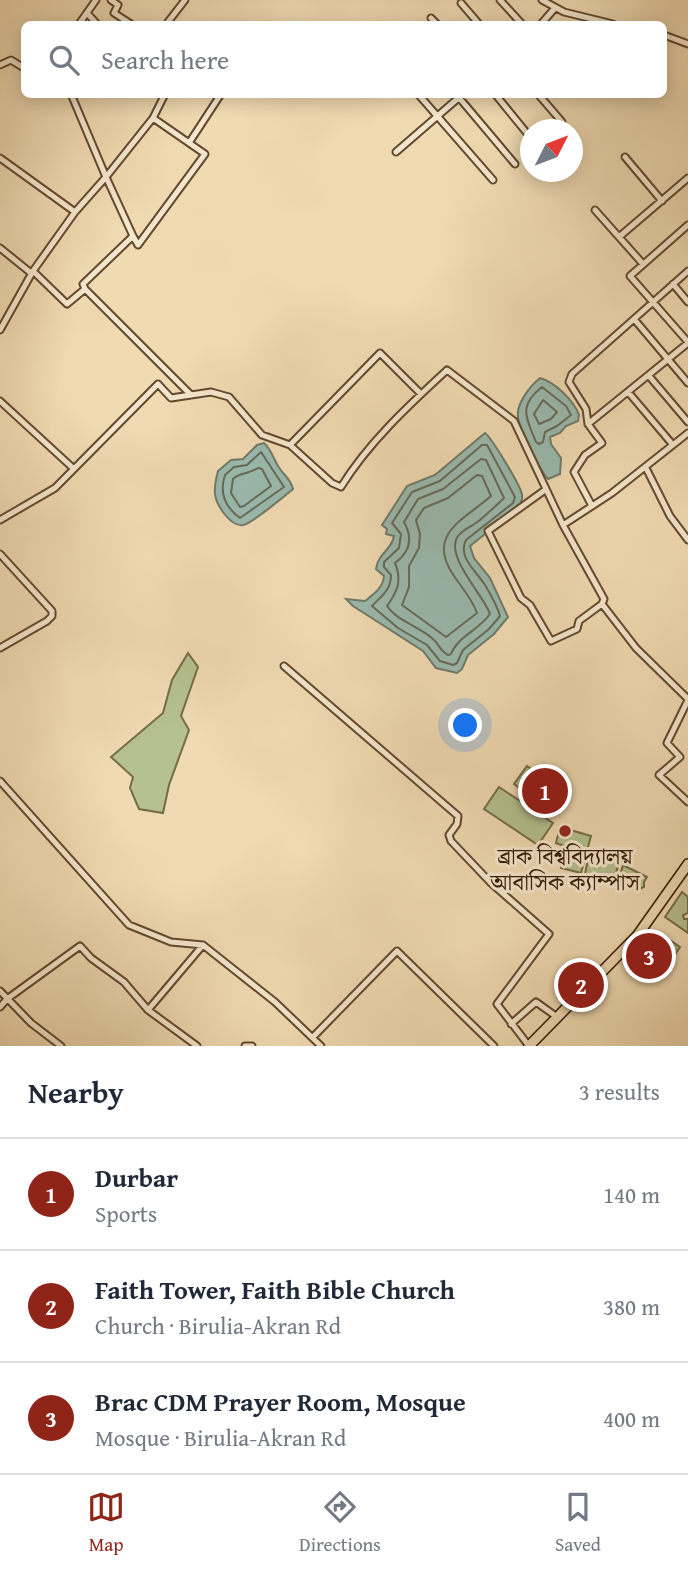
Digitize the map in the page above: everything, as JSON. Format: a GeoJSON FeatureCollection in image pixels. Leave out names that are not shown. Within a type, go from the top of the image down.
{"type":"FeatureCollection","features":[{"type":"Feature","properties":{"kind":"highway"},"geometry":{"type":"LineString","coordinates":[[529,1046],[598,979],[637,936],[688,864]]}},
{"type":"Feature","properties":{"kind":"street"},"geometry":{"type":"LineString","coordinates":[[81,21],[96,0]]}},
{"type":"Feature","properties":{"kind":"street"},"geometry":{"type":"LineString","coordinates":[[111,0],[118,5],[114,13],[126,21]]}},
{"type":"Feature","properties":{"kind":"street"},"geometry":{"type":"LineString","coordinates":[[170,21],[185,0]]}},
{"type":"Feature","properties":{"kind":"street"},"geometry":{"type":"LineString","coordinates":[[500,0],[519,21]]}},
{"type":"Feature","properties":{"kind":"street"},"geometry":{"type":"LineString","coordinates":[[542,0],[555,8],[597,21]]}},
{"type":"Feature","properties":{"kind":"street"},"geometry":{"type":"LineString","coordinates":[[461,3],[476,21]]}},
{"type":"Feature","properties":{"kind":"street"},"geometry":{"type":"LineString","coordinates":[[544,21],[555,8]]}},
{"type":"Feature","properties":{"kind":"street"},"geometry":{"type":"LineString","coordinates":[[87,13],[94,21]]}},
{"type":"Feature","properties":{"kind":"street"},"geometry":{"type":"LineString","coordinates":[[431,18],[434,21]]}},
{"type":"Feature","properties":{"kind":"street"},"geometry":{"type":"LineString","coordinates":[[667,37],[688,44]]}},
{"type":"Feature","properties":{"kind":"street"},"geometry":{"type":"LineString","coordinates":[[0,65],[11,60],[21,66]]}},
{"type":"Feature","properties":{"kind":"street"},"geometry":{"type":"LineString","coordinates":[[73,98],[138,245],[205,154],[153,118]]}},
{"type":"Feature","properties":{"kind":"street"},"geometry":{"type":"LineString","coordinates":[[0,330],[32,272],[75,212],[153,118],[163,98]]}},
{"type":"Feature","properties":{"kind":"street"},"geometry":{"type":"LineString","coordinates":[[189,143],[218,98]]}},
{"type":"Feature","properties":{"kind":"street"},"geometry":{"type":"LineString","coordinates":[[421,98],[493,180]]}},
{"type":"Feature","properties":{"kind":"street"},"geometry":{"type":"LineString","coordinates":[[396,152],[457,98]]}},
{"type":"Feature","properties":{"kind":"street"},"geometry":{"type":"LineString","coordinates":[[461,98],[515,164]]}},
{"type":"Feature","properties":{"kind":"street"},"geometry":{"type":"LineString","coordinates":[[498,98],[520,124]]}},
{"type":"Feature","properties":{"kind":"street"},"geometry":{"type":"LineString","coordinates":[[541,98],[559,119]]}},
{"type":"Feature","properties":{"kind":"street"},"geometry":{"type":"LineString","coordinates":[[0,158],[75,212]]}},
{"type":"Feature","properties":{"kind":"street"},"geometry":{"type":"LineString","coordinates":[[625,158],[662,201]]}},
{"type":"Feature","properties":{"kind":"street"},"geometry":{"type":"LineString","coordinates":[[619,237],[688,178]]}},
{"type":"Feature","properties":{"kind":"street"},"geometry":{"type":"LineString","coordinates":[[595,210],[643,264]]}},
{"type":"Feature","properties":{"kind":"street"},"geometry":{"type":"LineString","coordinates":[[588,424],[688,342],[630,276],[688,225]]}},
{"type":"Feature","properties":{"kind":"street"},"geometry":{"type":"LineString","coordinates":[[133,236],[83,284],[191,395]]}},
{"type":"Feature","properties":{"kind":"street"},"geometry":{"type":"LineString","coordinates":[[0,248],[32,272],[67,304],[85,289]]}},
{"type":"Feature","properties":{"kind":"street"},"geometry":{"type":"LineString","coordinates":[[592,506],[574,472],[585,455],[602,443],[588,424],[586,409],[569,382],[572,374],[688,271]]}},
{"type":"Feature","properties":{"kind":"street"},"geometry":{"type":"LineString","coordinates":[[673,284],[688,302]]}},
{"type":"Feature","properties":{"kind":"street"},"geometry":{"type":"LineString","coordinates":[[634,319],[688,383]]}},
{"type":"Feature","properties":{"kind":"street"},"geometry":{"type":"LineString","coordinates":[[290,445],[380,353],[421,394]]}},
{"type":"Feature","properties":{"kind":"street"},"geometry":{"type":"LineString","coordinates":[[0,520],[55,488],[158,384],[171,398],[211,392],[229,397],[262,435],[290,445],[332,483],[341,487],[372,447],[447,370],[514,422],[562,526],[604,599],[602,604],[579,621],[577,629],[551,640],[530,605],[521,598],[488,531],[545,490]]}},
{"type":"Feature","properties":{"kind":"street"},"geometry":{"type":"LineString","coordinates":[[649,376],[688,422]]}},
{"type":"Feature","properties":{"kind":"street"},"geometry":{"type":"LineString","coordinates":[[629,393],[673,445]]}},
{"type":"Feature","properties":{"kind":"street"},"geometry":{"type":"LineString","coordinates":[[0,401],[74,469]]}},
{"type":"Feature","properties":{"kind":"street"},"geometry":{"type":"LineString","coordinates":[[562,526],[646,468],[688,433]]}},
{"type":"Feature","properties":{"kind":"street"},"geometry":{"type":"LineString","coordinates":[[646,468],[670,516],[688,540]]}},
{"type":"Feature","properties":{"kind":"street"},"geometry":{"type":"LineString","coordinates":[[0,554],[52,611],[52,616],[47,621],[0,648]]}},
{"type":"Feature","properties":{"kind":"street"},"geometry":{"type":"LineString","coordinates":[[602,604],[636,648],[688,700],[667,743],[680,757],[659,775],[688,802]]}},
{"type":"Feature","properties":{"kind":"street"},"geometry":{"type":"LineString","coordinates":[[284,666],[458,816],[457,824],[449,835],[451,841],[490,882],[550,934],[497,1004],[529,1046]]}},
{"type":"Feature","properties":{"kind":"street"},"geometry":{"type":"LineString","coordinates":[[0,781],[128,925],[171,942],[203,945],[275,1002],[313,1036],[320,1046]]}},
{"type":"Feature","properties":{"kind":"street"},"geometry":{"type":"LineString","coordinates":[[148,1010],[203,945]]}},
{"type":"Feature","properties":{"kind":"street"},"geometry":{"type":"LineString","coordinates":[[0,1007],[6,999],[80,946],[91,958],[124,982],[148,1010],[197,1046]]}},
{"type":"Feature","properties":{"kind":"street"},"geometry":{"type":"LineString","coordinates":[[313,1036],[397,951],[494,1046]]}},
{"type":"Feature","properties":{"kind":"street"},"geometry":{"type":"LineString","coordinates":[[0,991],[32,1023],[61,1046]]}},
{"type":"Feature","properties":{"kind":"street"},"geometry":{"type":"LineString","coordinates":[[511,1024],[536,1002],[557,1017]]}},
{"type":"Feature","properties":{"kind":"street"},"geometry":{"type":"LineString","coordinates":[[245,1046],[252,1046]]}},
{"type":"Feature","properties":{"kind":"green space"},"geometry":{"type":"Polygon","coordinates":[[[188,653],[198,667],[181,716],[189,730],[169,785],[163,813],[139,809],[130,788],[133,777],[111,757],[163,713],[172,680],[188,653]]]}},
{"type":"Feature","properties":{"kind":"green space"},"geometry":{"type":"Polygon","coordinates":[[[527,766],[538,774],[525,792],[514,784],[527,766]]]}},
{"type":"Feature","properties":{"kind":"green space"},"geometry":{"type":"Polygon","coordinates":[[[542,770],[564,787],[555,814],[526,795],[542,770]]]}},
{"type":"Feature","properties":{"kind":"green space"},"geometry":{"type":"Polygon","coordinates":[[[499,787],[553,823],[538,845],[484,809],[499,787]]]}},
{"type":"Feature","properties":{"kind":"green space"},"geometry":{"type":"Polygon","coordinates":[[[560,827],[591,836],[581,873],[561,868],[567,847],[556,843],[560,827]]]}},
{"type":"Feature","properties":{"kind":"green space"},"geometry":{"type":"Polygon","coordinates":[[[589,854],[619,863],[614,880],[585,874],[589,854]]]}},
{"type":"Feature","properties":{"kind":"green space"},"geometry":{"type":"Polygon","coordinates":[[[623,865],[647,877],[644,887],[637,890],[618,883],[623,865]]]}},
{"type":"Feature","properties":{"kind":"green space"},"geometry":{"type":"Polygon","coordinates":[[[682,892],[688,897],[688,913],[683,915],[684,919],[688,919],[688,933],[665,917],[682,892]]]}},
{"type":"Feature","properties":{"kind":"green space"},"geometry":{"type":"Polygon","coordinates":[[[671,941],[680,947],[659,978],[651,972],[671,941]]]}},
{"type":"Feature","properties":{"kind":"water"},"geometry":{"type":"Polygon","coordinates":[[[540,378],[563,393],[579,415],[578,421],[550,437],[551,444],[561,458],[560,474],[548,479],[540,468],[518,417],[524,396],[540,378]]]}},
{"type":"Feature","properties":{"kind":"water"},"geometry":{"type":"Polygon","coordinates":[[[485,433],[511,472],[522,497],[520,506],[470,546],[474,558],[490,578],[508,617],[494,634],[468,655],[462,669],[457,673],[436,668],[423,651],[346,599],[365,601],[382,584],[384,576],[376,569],[377,564],[391,545],[394,536],[386,534],[387,529],[382,525],[407,486],[435,475],[485,433]]]}},
{"type":"Feature","properties":{"kind":"water"},"geometry":{"type":"Polygon","coordinates":[[[264,443],[293,489],[253,520],[238,525],[224,514],[216,498],[218,471],[231,460],[243,459],[257,445],[264,443]]]}},
{"type":"Feature","properties":{"kind":"place","name":"Durbar"},"geometry":{"type":"Point","coordinates":[545,791]}},
{"type":"Feature","properties":{"kind":"place","name":"ব্রাক বিশ্ববিদ্যালয় আবাসিক ক্যাম্পাস"},"geometry":{"type":"Point","coordinates":[565,831]}},
{"type":"Feature","properties":{"kind":"place","name":"Brac CDM Prayer Room, Mosque"},"geometry":{"type":"Point","coordinates":[649,956]}},
{"type":"Feature","properties":{"kind":"place","name":"Faith Tower, Faith Bible Church"},"geometry":{"type":"Point","coordinates":[581,985]}}]}
